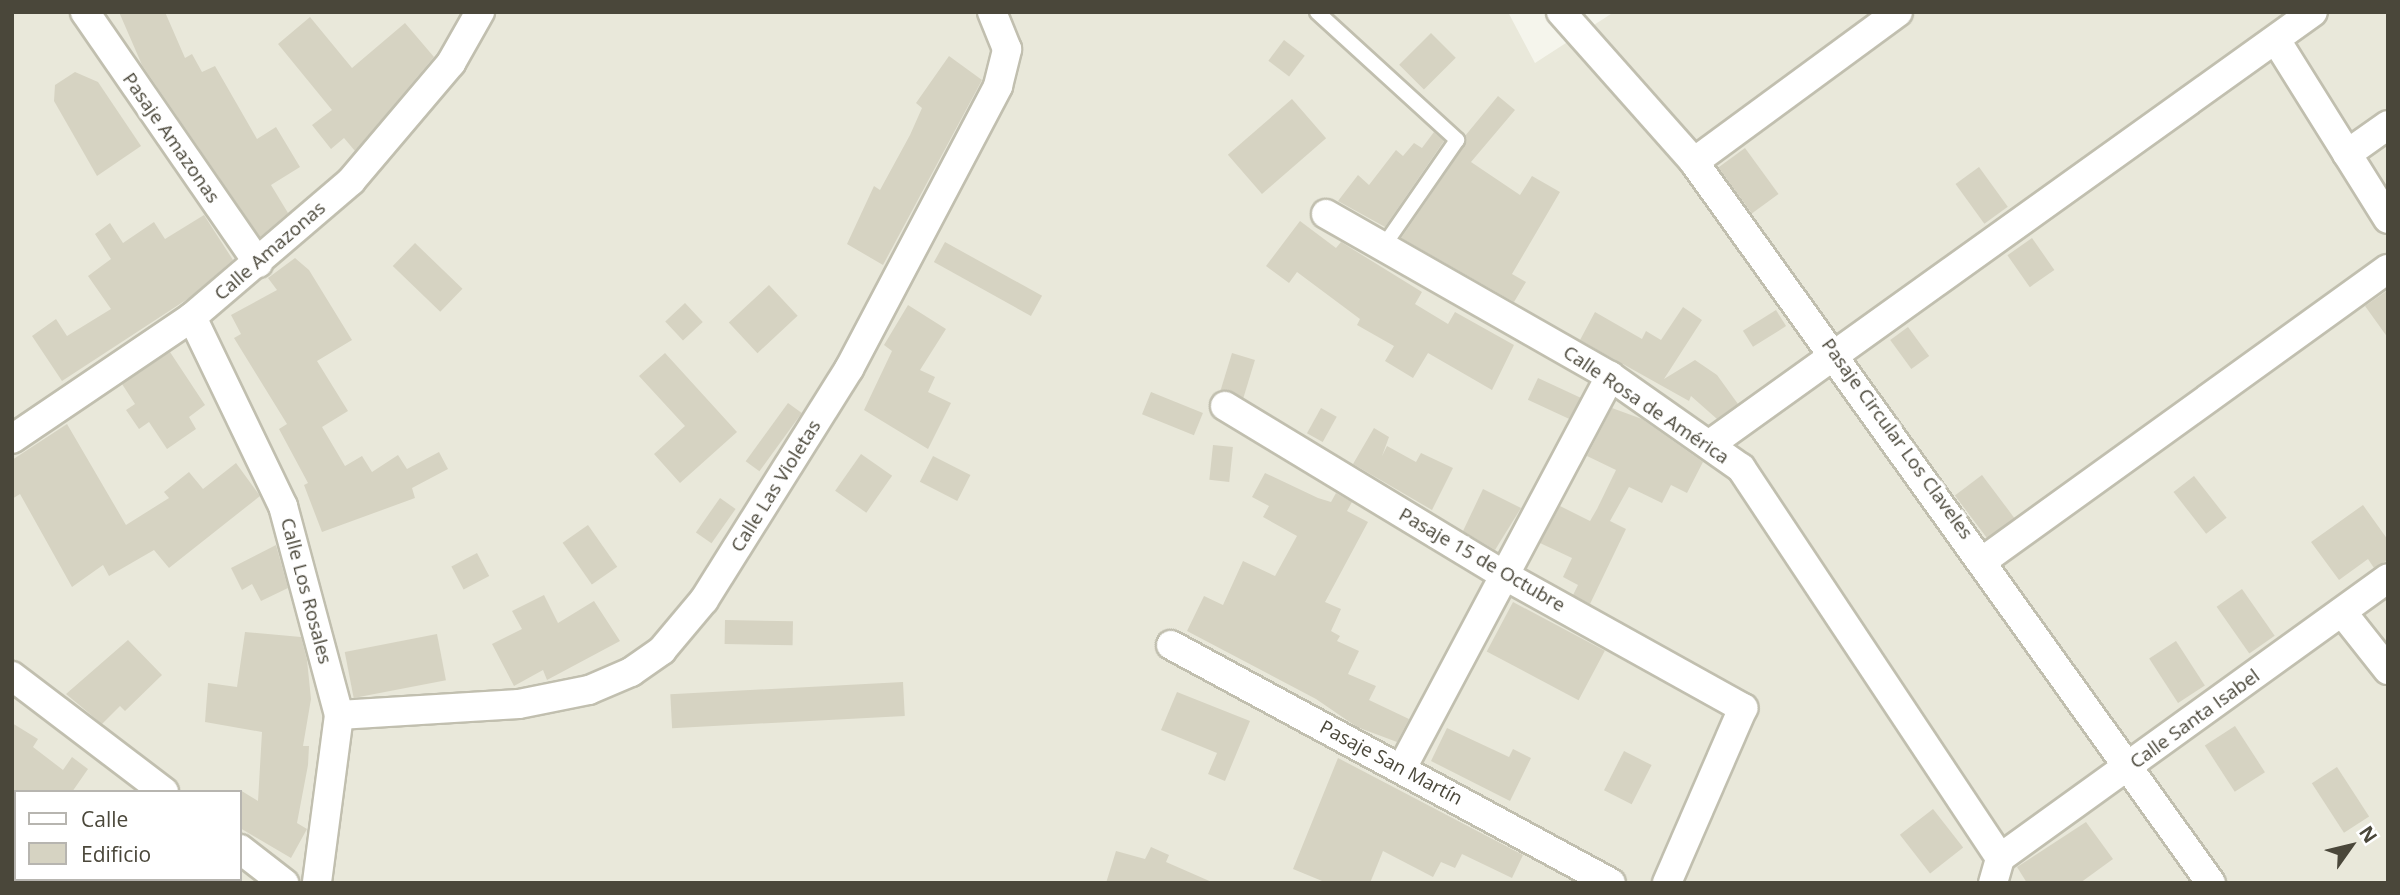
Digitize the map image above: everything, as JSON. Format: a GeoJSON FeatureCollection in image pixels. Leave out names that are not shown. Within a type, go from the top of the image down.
{"type":"FeatureCollection","features":[{"type":"Feature","properties":{"kind":"street","name":"Pasaje Amazonas"},"geometry":{"type":"LineString","coordinates":[[85,12],[258,263]]}},
{"type":"Feature","properties":{"kind":"street","name":"Calle Amazonas"},"geometry":{"type":"LineString","coordinates":[[12,439],[192,317],[351,181],[451,63],[480,12]]}},
{"type":"Feature","properties":{"kind":"street","name":"Calle Las Violetas"},"geometry":{"type":"LineString","coordinates":[[339,715],[519,704],[589,690],[631,672],[662,650],[704,600],[849,369],[998,86],[1007,49],[992,12]]}},
{"type":"Feature","properties":{"kind":"street","name":"Pasaje Circular Los Claveles"},"geometry":{"type":"LineString","coordinates":[[1561,12],[1694,162],[1834,351],[1983,560],[2125,770],[2211,883]]}},
{"type":"Feature","properties":{"kind":"street"},"geometry":{"type":"LineString","coordinates":[[1694,162],[1898,12]]}},
{"type":"Feature","properties":{"kind":"street"},"geometry":{"type":"LineString","coordinates":[[1709,445],[1834,351],[2313,12]]}},
{"type":"Feature","properties":{"kind":"street"},"geometry":{"type":"LineString","coordinates":[[2276,40],[2388,219]]}},
{"type":"Feature","properties":{"kind":"street"},"geometry":{"type":"LineString","coordinates":[[2347,154],[2388,125]]}},
{"type":"Feature","properties":{"kind":"street","name":"Calle Rosa de América"},"geometry":{"type":"LineString","coordinates":[[1326,214],[1611,376],[1741,468],[1997,870]]}},
{"type":"Feature","properties":{"kind":"street"},"geometry":{"type":"LineString","coordinates":[[1983,560],[2388,269]]}},
{"type":"Feature","properties":{"kind":"street","name":"Calle Los Rosales"},"geometry":{"type":"LineString","coordinates":[[192,317],[283,506],[339,715],[317,883]]}},
{"type":"Feature","properties":{"kind":"street"},"geometry":{"type":"LineString","coordinates":[[1402,768],[1611,376]]}},
{"type":"Feature","properties":{"kind":"street","name":"Pasaje 15 de Octubre"},"geometry":{"type":"LineString","coordinates":[[1225,406],[1504,575],[1743,708],[1667,883]]}},
{"type":"Feature","properties":{"kind":"street","name":"Calle Santa Isabel"},"geometry":{"type":"LineString","coordinates":[[1997,870],[2125,770],[2388,578]]}},
{"type":"Feature","properties":{"kind":"street"},"geometry":{"type":"LineString","coordinates":[[2342,612],[2388,670]]}},
{"type":"Feature","properties":{"kind":"street","name":"Pasaje San Martín"},"geometry":{"type":"LineString","coordinates":[[1171,645],[1611,883]]}},
{"type":"Feature","properties":{"kind":"street"},"geometry":{"type":"LineString","coordinates":[[12,676],[161,790]]}},
{"type":"Feature","properties":{"kind":"street"},"geometry":{"type":"LineString","coordinates":[[242,851],[284,883]]}},
{"type":"Feature","properties":{"kind":"lane"},"geometry":{"type":"LineString","coordinates":[[1317,12],[1457,140],[1383,247]]}},
{"type":"Feature","properties":{"kind":"shaded area"},"geometry":{"type":"Polygon","coordinates":[[[12,12],[1508,12],[1535,63],[1614,12],[2388,12],[2388,883],[12,883],[12,12]]]}},
{"type":"Feature","properties":{"kind":"building"},"geometry":{"type":"Polygon","coordinates":[[[119,12],[165,12],[185,58],[192,54],[202,72],[215,66],[257,139],[276,127],[300,167],[271,185],[288,213],[260,237],[142,65],[119,12]]]}},
{"type":"Feature","properties":{"kind":"building"},"geometry":{"type":"Polygon","coordinates":[[[310,17],[352,68],[405,23],[434,57],[355,151],[344,138],[331,149],[312,125],[332,110],[278,44],[310,17]]]}},
{"type":"Feature","properties":{"kind":"building"},"geometry":{"type":"Polygon","coordinates":[[[1431,33],[1456,58],[1424,90],[1399,65],[1431,33]]]}},
{"type":"Feature","properties":{"kind":"building"},"geometry":{"type":"Polygon","coordinates":[[[1284,40],[1305,56],[1289,76],[1268,61],[1284,40]]]}},
{"type":"Feature","properties":{"kind":"building"},"geometry":{"type":"Polygon","coordinates":[[[949,56],[982,80],[883,265],[847,244],[874,186],[880,190],[910,135],[922,108],[916,103],[949,56]]]}},
{"type":"Feature","properties":{"kind":"building"},"geometry":{"type":"Polygon","coordinates":[[[75,72],[98,82],[141,146],[97,176],[54,101],[55,85],[75,72]]]}},
{"type":"Feature","properties":{"kind":"building"},"geometry":{"type":"Polygon","coordinates":[[[1498,96],[1515,110],[1471,162],[1520,195],[1532,176],[1560,192],[1512,274],[1526,282],[1514,302],[1401,238],[1465,145],[1465,136],[1498,96]]]}},
{"type":"Feature","properties":{"kind":"building"},"geometry":{"type":"Polygon","coordinates":[[[1292,99],[1326,138],[1262,194],[1228,155],[1292,99]]]}},
{"type":"Feature","properties":{"kind":"building"},"geometry":{"type":"Polygon","coordinates":[[[1434,132],[1444,141],[1385,227],[1338,201],[1358,175],[1369,185],[1396,150],[1403,156],[1414,143],[1422,148],[1434,132]]]}},
{"type":"Feature","properties":{"kind":"building"},"geometry":{"type":"Polygon","coordinates":[[[1745,148],[1779,194],[1752,214],[1718,167],[1745,148]]]}},
{"type":"Feature","properties":{"kind":"building"},"geometry":{"type":"Polygon","coordinates":[[[1979,167],[2008,207],[1984,224],[1956,184],[1979,167]]]}},
{"type":"Feature","properties":{"kind":"building"},"geometry":{"type":"Polygon","coordinates":[[[204,215],[233,260],[189,298],[62,381],[32,336],[56,319],[67,336],[111,309],[88,276],[111,259],[95,234],[110,223],[123,243],[154,222],[165,239],[204,215]]]}},
{"type":"Feature","properties":{"kind":"building"},"geometry":{"type":"Polygon","coordinates":[[[1300,221],[1336,248],[1341,242],[1422,292],[1415,304],[1448,324],[1455,312],[1514,345],[1492,390],[1428,353],[1413,378],[1385,361],[1394,346],[1357,325],[1360,319],[1297,272],[1289,283],[1266,266],[1300,221]]]}},
{"type":"Feature","properties":{"kind":"building"},"geometry":{"type":"Polygon","coordinates":[[[2032,238],[2054,270],[2030,287],[2007,255],[2032,238]]]}},
{"type":"Feature","properties":{"kind":"building"},"geometry":{"type":"Polygon","coordinates":[[[945,242],[1042,296],[1031,316],[934,262],[945,242]]]}},
{"type":"Feature","properties":{"kind":"building"},"geometry":{"type":"Polygon","coordinates":[[[415,243],[462,289],[440,312],[393,266],[415,243]]]}},
{"type":"Feature","properties":{"kind":"building"},"geometry":{"type":"Polygon","coordinates":[[[295,258],[309,270],[352,340],[317,361],[348,411],[322,427],[345,466],[362,456],[372,472],[398,455],[407,469],[439,452],[448,469],[412,488],[415,498],[322,532],[304,485],[308,483],[279,429],[287,424],[234,338],[241,334],[231,315],[277,290],[268,278],[295,258]]]}},
{"type":"Feature","properties":{"kind":"building"},"geometry":{"type":"Polygon","coordinates":[[[769,285],[798,316],[757,353],[729,323],[769,285]]]}},
{"type":"Feature","properties":{"kind":"building"},"geometry":{"type":"Polygon","coordinates":[[[2388,290],[2388,338],[2365,306],[2388,290]]]}},
{"type":"Feature","properties":{"kind":"building"},"geometry":{"type":"Polygon","coordinates":[[[685,303],[703,322],[683,340],[665,321],[685,303]]]}},
{"type":"Feature","properties":{"kind":"building"},"geometry":{"type":"Polygon","coordinates":[[[908,305],[946,329],[920,370],[935,377],[928,392],[951,403],[928,449],[864,410],[892,351],[884,345],[908,305]]]}},
{"type":"Feature","properties":{"kind":"building"},"geometry":{"type":"Polygon","coordinates":[[[1683,307],[1702,320],[1664,379],[1695,360],[1717,375],[1738,404],[1717,419],[1691,396],[1689,401],[1580,340],[1595,312],[1642,339],[1646,331],[1661,340],[1683,307]]]}},
{"type":"Feature","properties":{"kind":"building"},"geometry":{"type":"Polygon","coordinates":[[[1776,310],[1786,326],[1753,347],[1743,331],[1776,310]]]}},
{"type":"Feature","properties":{"kind":"building"},"geometry":{"type":"Polygon","coordinates":[[[1908,327],[1929,356],[1911,369],[1890,340],[1908,327]]]}},
{"type":"Feature","properties":{"kind":"building"},"geometry":{"type":"Polygon","coordinates":[[[170,352],[205,405],[189,417],[196,429],[167,449],[149,422],[139,429],[126,410],[135,404],[122,384],[170,352]]]}},
{"type":"Feature","properties":{"kind":"building"},"geometry":{"type":"Polygon","coordinates":[[[665,353],[737,432],[680,483],[654,454],[685,426],[639,376],[665,353]]]}},
{"type":"Feature","properties":{"kind":"building"},"geometry":{"type":"Polygon","coordinates":[[[1232,353],[1255,360],[1243,398],[1220,391],[1232,353]]]}},
{"type":"Feature","properties":{"kind":"building"},"geometry":{"type":"Polygon","coordinates":[[[1538,378],[1581,398],[1570,420],[1528,400],[1538,378]]]}},
{"type":"Feature","properties":{"kind":"building"},"geometry":{"type":"Polygon","coordinates":[[[1151,392],[1203,413],[1194,435],[1142,414],[1151,392]]]}},
{"type":"Feature","properties":{"kind":"building"},"geometry":{"type":"Polygon","coordinates":[[[788,403],[802,413],[759,471],[746,461],[788,403]]]}},
{"type":"Feature","properties":{"kind":"building"},"geometry":{"type":"Polygon","coordinates":[[[1321,408],[1337,417],[1323,442],[1307,433],[1321,408]]]}},
{"type":"Feature","properties":{"kind":"building"},"geometry":{"type":"Polygon","coordinates":[[[1612,408],[1642,419],[1703,462],[1687,493],[1671,485],[1662,503],[1629,487],[1610,521],[1626,529],[1590,604],[1573,595],[1578,585],[1563,577],[1572,558],[1540,543],[1560,506],[1590,521],[1597,509],[1616,470],[1587,456],[1612,408]]]}},
{"type":"Feature","properties":{"kind":"building"},"geometry":{"type":"Polygon","coordinates":[[[67,424],[126,525],[169,498],[164,492],[189,472],[203,489],[236,463],[260,496],[169,568],[154,550],[109,576],[103,565],[72,587],[20,494],[12,499],[12,460],[67,424]]]}},
{"type":"Feature","properties":{"kind":"building"},"geometry":{"type":"Polygon","coordinates":[[[1374,428],[1389,437],[1382,456],[1387,446],[1416,462],[1421,453],[1453,468],[1432,510],[1353,464],[1374,428]]]}},
{"type":"Feature","properties":{"kind":"building"},"geometry":{"type":"Polygon","coordinates":[[[1213,445],[1233,447],[1229,482],[1209,480],[1213,445]]]}},
{"type":"Feature","properties":{"kind":"building"},"geometry":{"type":"Polygon","coordinates":[[[861,454],[892,476],[866,513],[835,491],[861,454]]]}},
{"type":"Feature","properties":{"kind":"building"},"geometry":{"type":"Polygon","coordinates":[[[933,456],[970,475],[957,501],[920,482],[933,456]]]}},
{"type":"Feature","properties":{"kind":"building"},"geometry":{"type":"Polygon","coordinates":[[[1265,473],[1331,502],[1336,493],[1352,502],[1347,511],[1368,522],[1325,602],[1341,609],[1331,631],[1340,636],[1337,641],[1359,651],[1348,674],[1376,686],[1369,700],[1409,719],[1397,742],[1357,727],[1316,699],[1187,631],[1204,596],[1223,605],[1243,561],[1275,576],[1297,536],[1263,517],[1269,506],[1252,497],[1265,473]]]}},
{"type":"Feature","properties":{"kind":"building"},"geometry":{"type":"Polygon","coordinates":[[[1982,475],[2014,518],[1987,539],[1955,495],[1982,475]]]}},
{"type":"Feature","properties":{"kind":"building"},"geometry":{"type":"Polygon","coordinates":[[[2194,476],[2227,518],[2206,534],[2174,492],[2194,476]]]}},
{"type":"Feature","properties":{"kind":"building"},"geometry":{"type":"Polygon","coordinates":[[[1483,489],[1521,508],[1495,550],[1463,531],[1483,489]]]}},
{"type":"Feature","properties":{"kind":"building"},"geometry":{"type":"Polygon","coordinates":[[[720,498],[736,509],[711,543],[696,532],[720,498]]]}},
{"type":"Feature","properties":{"kind":"building"},"geometry":{"type":"Polygon","coordinates":[[[2363,505],[2388,540],[2388,560],[2374,568],[2368,559],[2339,580],[2311,542],[2363,505]]]}},
{"type":"Feature","properties":{"kind":"building"},"geometry":{"type":"Polygon","coordinates":[[[588,525],[617,567],[592,585],[563,543],[588,525]]]}},
{"type":"Feature","properties":{"kind":"building"},"geometry":{"type":"Polygon","coordinates":[[[276,545],[288,588],[261,601],[252,584],[242,590],[231,568],[276,545]]]}},
{"type":"Feature","properties":{"kind":"building"},"geometry":{"type":"Polygon","coordinates":[[[477,553],[489,576],[464,590],[451,567],[477,553]]]}},
{"type":"Feature","properties":{"kind":"building"},"geometry":{"type":"Polygon","coordinates":[[[2242,589],[2275,636],[2249,653],[2217,607],[2242,589]]]}},
{"type":"Feature","properties":{"kind":"building"},"geometry":{"type":"Polygon","coordinates":[[[544,595],[558,623],[594,601],[620,641],[547,680],[543,670],[514,686],[492,644],[522,629],[512,611],[544,595]]]}},
{"type":"Feature","properties":{"kind":"building"},"geometry":{"type":"Polygon","coordinates":[[[1513,602],[1605,651],[1579,700],[1487,651],[1513,602]]]}},
{"type":"Feature","properties":{"kind":"building"},"geometry":{"type":"Polygon","coordinates":[[[725,620],[793,621],[793,645],[725,644],[725,620]]]}},
{"type":"Feature","properties":{"kind":"building"},"geometry":{"type":"Polygon","coordinates":[[[245,632],[301,637],[307,660],[311,699],[303,746],[309,746],[308,765],[297,823],[307,829],[291,858],[242,829],[242,791],[258,801],[262,732],[205,722],[208,683],[237,687],[245,632]]]}},
{"type":"Feature","properties":{"kind":"building"},"geometry":{"type":"Polygon","coordinates":[[[437,634],[446,680],[354,698],[345,652],[437,634]]]}},
{"type":"Feature","properties":{"kind":"building"},"geometry":{"type":"Polygon","coordinates":[[[128,640],[162,675],[125,711],[120,706],[102,724],[66,694],[128,640]]]}},
{"type":"Feature","properties":{"kind":"building"},"geometry":{"type":"Polygon","coordinates":[[[2176,641],[2205,685],[2178,703],[2149,658],[2176,641]]]}},
{"type":"Feature","properties":{"kind":"building"},"geometry":{"type":"Polygon","coordinates":[[[903,682],[905,716],[672,728],[670,694],[903,682]]]}},
{"type":"Feature","properties":{"kind":"building"},"geometry":{"type":"Polygon","coordinates":[[[1177,692],[1250,721],[1225,781],[1208,774],[1217,753],[1161,730],[1177,692]]]}},
{"type":"Feature","properties":{"kind":"building"},"geometry":{"type":"Polygon","coordinates":[[[12,723],[38,739],[33,747],[63,770],[72,757],[88,769],[73,790],[12,792],[12,723]]]}},
{"type":"Feature","properties":{"kind":"building"},"geometry":{"type":"Polygon","coordinates":[[[2235,726],[2265,772],[2235,792],[2205,746],[2235,726]]]}},
{"type":"Feature","properties":{"kind":"building"},"geometry":{"type":"Polygon","coordinates":[[[1447,728],[1509,757],[1513,749],[1531,758],[1510,801],[1431,761],[1447,728]]]}},
{"type":"Feature","properties":{"kind":"building"},"geometry":{"type":"Polygon","coordinates":[[[1624,751],[1652,765],[1632,804],[1604,790],[1624,751]]]}},
{"type":"Feature","properties":{"kind":"building"},"geometry":{"type":"Polygon","coordinates":[[[1338,758],[1523,855],[1512,878],[1462,854],[1455,868],[1441,862],[1433,877],[1383,851],[1370,883],[1327,883],[1293,869],[1338,758]]]}},
{"type":"Feature","properties":{"kind":"building"},"geometry":{"type":"Polygon","coordinates":[[[2337,767],[2369,816],[2344,833],[2312,783],[2337,767]]]}},
{"type":"Feature","properties":{"kind":"building"},"geometry":{"type":"Polygon","coordinates":[[[1933,809],[1963,848],[1930,873],[1900,835],[1933,809]]]}},
{"type":"Feature","properties":{"kind":"building"},"geometry":{"type":"Polygon","coordinates":[[[2086,822],[2113,859],[2080,883],[2027,883],[2017,867],[2086,822]]]}},
{"type":"Feature","properties":{"kind":"building"},"geometry":{"type":"Polygon","coordinates":[[[1151,847],[1169,855],[1166,862],[1214,883],[1106,883],[1116,851],[1145,859],[1151,847]]]}}]}
